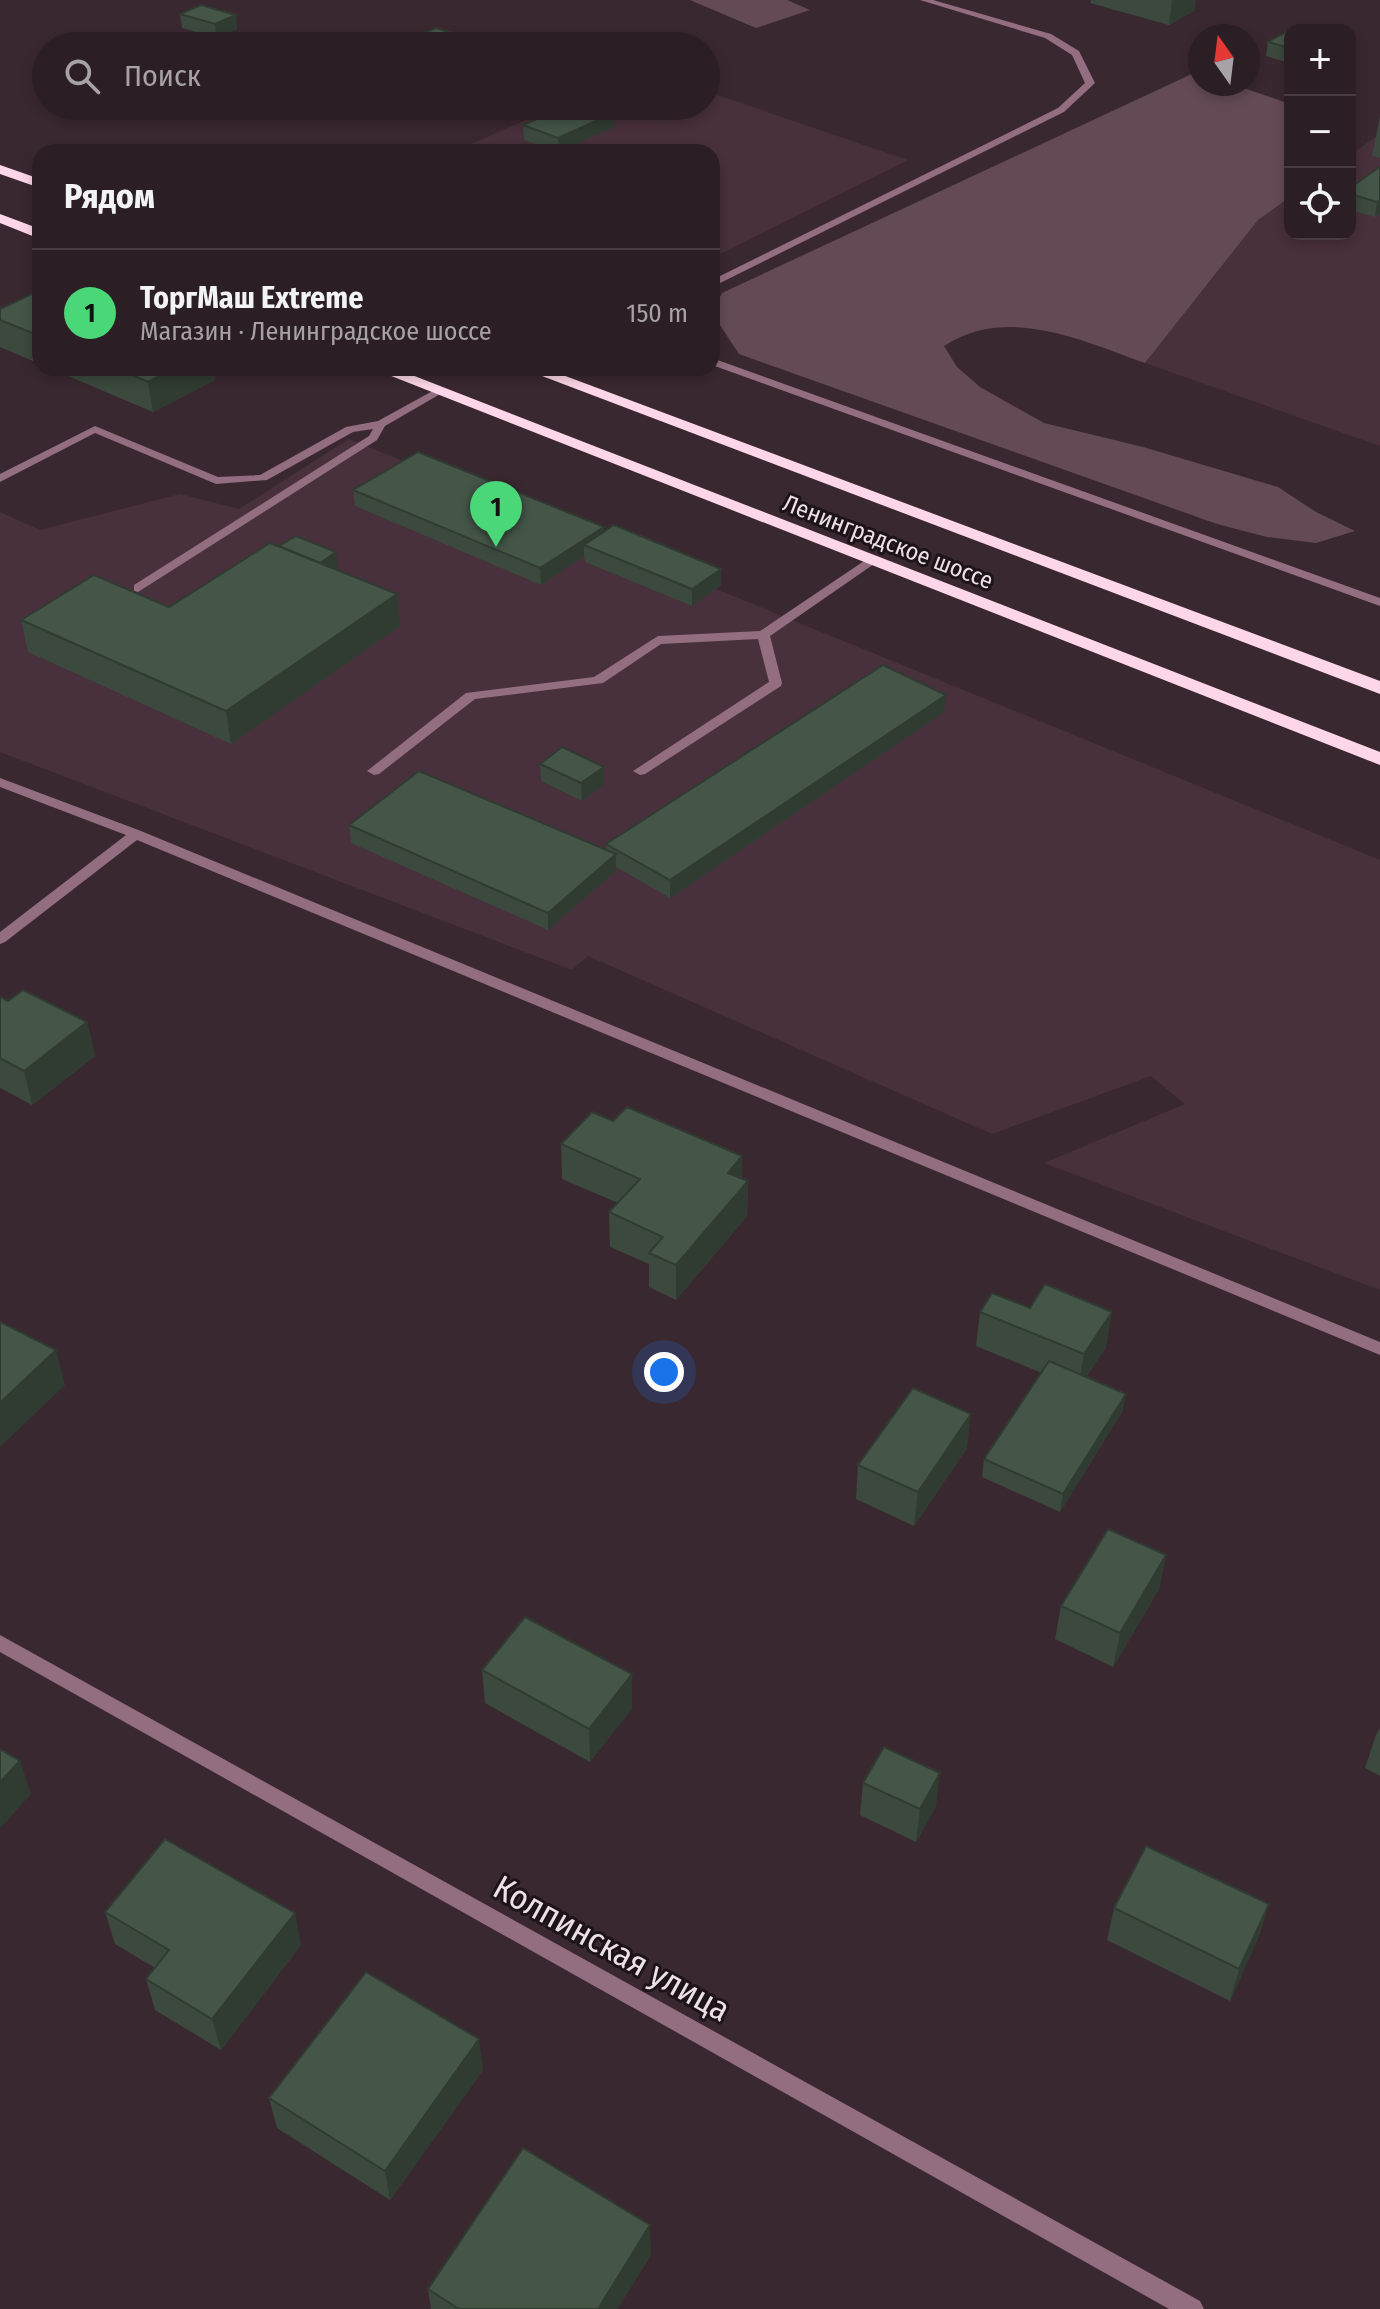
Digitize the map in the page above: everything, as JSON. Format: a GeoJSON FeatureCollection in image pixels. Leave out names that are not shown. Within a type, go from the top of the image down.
{"type":"FeatureCollection","features":[{"type":"Feature","properties":{"kind":"highway"},"geometry":{"type":"LineString","coordinates":[[0,169],[32,181]]}},
{"type":"Feature","properties":{"kind":"highway"},"geometry":{"type":"LineString","coordinates":[[0,218],[32,231]]}},
{"type":"Feature","properties":{"kind":"highway","name":"Ленинградское шоссе"},"geometry":{"type":"LineString","coordinates":[[400,376],[1380,759]]}},
{"type":"Feature","properties":{"kind":"highway","name":"Ленинградское шоссе"},"geometry":{"type":"LineString","coordinates":[[550,376],[1380,688]]}},
{"type":"Feature","properties":{"kind":"street"},"geometry":{"type":"LineString","coordinates":[[720,280],[1061,110],[1090,83],[1076,53],[1048,36],[924,0]]}},
{"type":"Feature","properties":{"kind":"street"},"geometry":{"type":"LineString","coordinates":[[720,364],[1380,602]]}},
{"type":"Feature","properties":{"kind":"street"},"geometry":{"type":"LineString","coordinates":[[0,479],[95,429],[216,481],[263,478],[350,429],[381,424],[438,391]]}},
{"type":"Feature","properties":{"kind":"street"},"geometry":{"type":"LineString","coordinates":[[138,588],[373,438],[381,424]]}},
{"type":"Feature","properties":{"kind":"street"},"geometry":{"type":"LineString","coordinates":[[374,771],[471,696],[598,680],[658,640],[763,635],[870,561]]}},
{"type":"Feature","properties":{"kind":"street"},"geometry":{"type":"LineString","coordinates":[[640,771],[776,683],[763,635]]}},
{"type":"Feature","properties":{"kind":"street"},"geometry":{"type":"LineString","coordinates":[[0,782],[136,834],[1380,1349]]}},
{"type":"Feature","properties":{"kind":"street"},"geometry":{"type":"LineString","coordinates":[[0,939],[136,834]]}},
{"type":"Feature","properties":{"kind":"street","name":"Колпинская улица"},"geometry":{"type":"LineString","coordinates":[[0,1643],[1192,2309]]}},
{"type":"Feature","properties":{"kind":"shaded area"},"geometry":{"type":"Polygon","coordinates":[[[690,0],[787,0],[810,10],[756,28],[690,0]]]}},
{"type":"Feature","properties":{"kind":"shaded area"},"geometry":{"type":"Polygon","coordinates":[[[1188,76],[1188,96],[1260,94],[1284,102],[1284,201],[1258,220],[1145,363],[1070,337],[1018,327],[993,328],[968,334],[944,346],[957,367],[980,387],[1044,423],[1143,447],[1278,487],[1316,512],[1355,531],[1316,543],[1267,537],[1217,524],[739,354],[720,325],[722,293],[1188,76]]]}},
{"type":"Feature","properties":{"kind":"shaded area"},"geometry":{"type":"Polygon","coordinates":[[[720,96],[908,160],[720,254],[720,144],[471,144],[525,120],[720,120],[720,96]]]}},
{"type":"Feature","properties":{"kind":"shaded area"},"geometry":{"type":"Polygon","coordinates":[[[1380,134],[1380,446],[1145,363],[1258,220],[1284,201],[1284,240],[1356,240],[1356,151],[1380,134]]]}},
{"type":"Feature","properties":{"kind":"shaded area"},"geometry":{"type":"Polygon","coordinates":[[[349,439],[1380,860],[1380,1290],[1044,1163],[1185,1104],[1151,1076],[992,1134],[588,956],[572,970],[0,752],[0,512],[40,530],[180,494],[239,509],[349,439]]]}},
{"type":"Feature","properties":{"kind":"building"},"geometry":{"type":"Polygon","coordinates":[[[201,5],[236,15],[215,24],[180,14],[201,5]]]}},
{"type":"Feature","properties":{"kind":"building"},"geometry":{"type":"Polygon","coordinates":[[[436,28],[449,32],[426,32],[436,28]]]}},
{"type":"Feature","properties":{"kind":"building"},"geometry":{"type":"Polygon","coordinates":[[[1284,33],[1284,46],[1268,42],[1284,33]]]}},
{"type":"Feature","properties":{"kind":"building"},"geometry":{"type":"Polygon","coordinates":[[[535,120],[598,120],[558,138],[523,125],[535,120]]]}},
{"type":"Feature","properties":{"kind":"building"},"geometry":{"type":"Polygon","coordinates":[[[1380,168],[1380,200],[1377,202],[1356,196],[1356,184],[1380,168]]]}},
{"type":"Feature","properties":{"kind":"building"},"geometry":{"type":"Polygon","coordinates":[[[32,294],[32,333],[0,320],[0,309],[32,294]]]}},
{"type":"Feature","properties":{"kind":"building"},"geometry":{"type":"Polygon","coordinates":[[[134,376],[160,376],[148,382],[134,376]]]}},
{"type":"Feature","properties":{"kind":"building"},"geometry":{"type":"Polygon","coordinates":[[[418,452],[604,527],[540,568],[353,490],[418,452]]]}},
{"type":"Feature","properties":{"kind":"building"},"geometry":{"type":"Polygon","coordinates":[[[614,525],[721,569],[692,589],[584,545],[614,525]]]}},
{"type":"Feature","properties":{"kind":"building"},"geometry":{"type":"Polygon","coordinates":[[[296,536],[336,552],[320,563],[279,546],[296,536]]]}},
{"type":"Feature","properties":{"kind":"building"},"geometry":{"type":"Polygon","coordinates":[[[270,543],[397,594],[226,711],[21,620],[94,575],[169,607],[270,543]]]}},
{"type":"Feature","properties":{"kind":"building"},"geometry":{"type":"Polygon","coordinates":[[[883,665],[946,695],[670,880],[606,844],[883,665]]]}},
{"type":"Feature","properties":{"kind":"building"},"geometry":{"type":"Polygon","coordinates":[[[562,747],[604,767],[581,783],[540,764],[562,747]]]}},
{"type":"Feature","properties":{"kind":"building"},"geometry":{"type":"Polygon","coordinates":[[[419,771],[616,854],[548,913],[349,825],[419,771]]]}},
{"type":"Feature","properties":{"kind":"building"},"geometry":{"type":"Polygon","coordinates":[[[23,990],[87,1022],[24,1071],[0,1058],[0,997],[8,1001],[23,990]]]}},
{"type":"Feature","properties":{"kind":"building"},"geometry":{"type":"Polygon","coordinates":[[[627,1107],[742,1156],[728,1173],[748,1181],[676,1265],[649,1253],[663,1237],[609,1212],[640,1179],[561,1144],[592,1112],[613,1121],[627,1107]]]}},
{"type":"Feature","properties":{"kind":"building"},"geometry":{"type":"Polygon","coordinates":[[[1045,1284],[1112,1312],[1084,1354],[980,1312],[992,1293],[1030,1308],[1045,1284]]]}},
{"type":"Feature","properties":{"kind":"building"},"geometry":{"type":"Polygon","coordinates":[[[0,1322],[56,1350],[0,1403],[0,1322]]]}},
{"type":"Feature","properties":{"kind":"building"},"geometry":{"type":"Polygon","coordinates":[[[1049,1361],[1126,1394],[1063,1494],[984,1459],[1049,1361]]]}},
{"type":"Feature","properties":{"kind":"building"},"geometry":{"type":"Polygon","coordinates":[[[913,1388],[971,1414],[918,1492],[858,1465],[913,1388]]]}},
{"type":"Feature","properties":{"kind":"building"},"geometry":{"type":"Polygon","coordinates":[[[1108,1529],[1166,1555],[1120,1633],[1061,1606],[1108,1529]]]}},
{"type":"Feature","properties":{"kind":"building"},"geometry":{"type":"Polygon","coordinates":[[[525,1617],[632,1674],[589,1729],[482,1670],[525,1617]]]}},
{"type":"Feature","properties":{"kind":"building"},"geometry":{"type":"Polygon","coordinates":[[[884,1747],[940,1773],[920,1809],[863,1783],[884,1747]]]}},
{"type":"Feature","properties":{"kind":"building"},"geometry":{"type":"Polygon","coordinates":[[[0,1749],[20,1761],[0,1782],[0,1749]]]}},
{"type":"Feature","properties":{"kind":"building"},"geometry":{"type":"Polygon","coordinates":[[[165,1839],[295,1913],[212,2019],[146,1979],[169,1950],[105,1912],[165,1839]]]}},
{"type":"Feature","properties":{"kind":"building"},"geometry":{"type":"Polygon","coordinates":[[[1146,1846],[1269,1904],[1239,1969],[1114,1908],[1146,1846]]]}},
{"type":"Feature","properties":{"kind":"building"},"geometry":{"type":"Polygon","coordinates":[[[366,1972],[479,2039],[385,2171],[269,2098],[366,1972]]]}},
{"type":"Feature","properties":{"kind":"building"},"geometry":{"type":"Polygon","coordinates":[[[523,2148],[650,2225],[598,2309],[459,2309],[428,2289],[523,2148]]]}},
{"type":"Feature","properties":{"kind":"place","name":"ТоргМаш Extreme"},"geometry":{"type":"Point","coordinates":[496,547]}}]}
